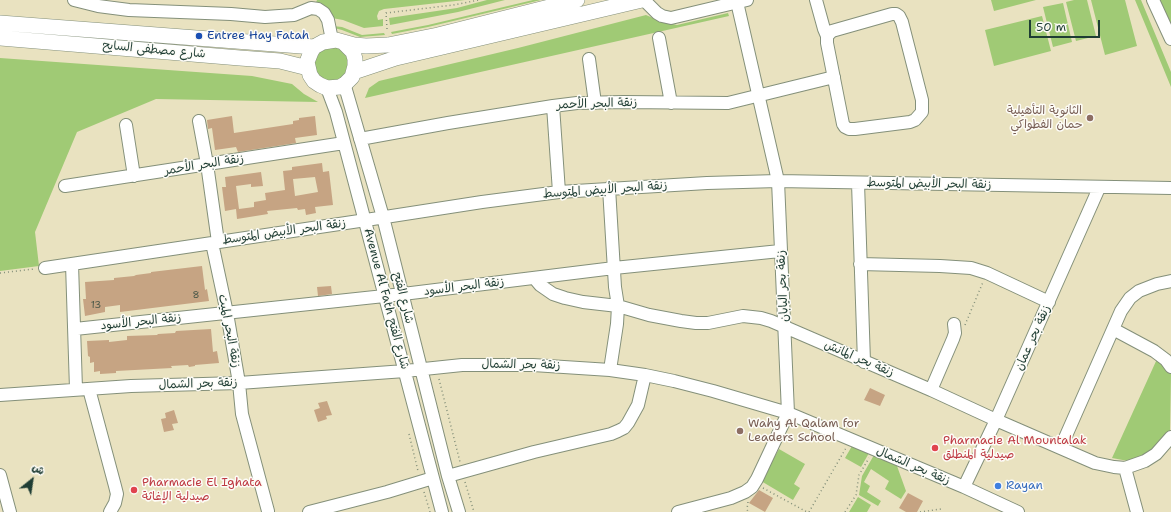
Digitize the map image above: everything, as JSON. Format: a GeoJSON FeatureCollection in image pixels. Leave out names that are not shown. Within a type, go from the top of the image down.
{"type":"FeatureCollection","features":[{"type":"Feature","properties":{"kind":"main road"},"geometry":{"type":"LineString","coordinates":[[577,0],[438,35],[388,45],[366,46],[337,41],[323,42],[314,47],[308,57],[308,68],[314,81],[327,88],[333,88],[350,78],[396,58],[643,0]]}},
{"type":"Feature","properties":{"kind":"main road"},"geometry":{"type":"LineString","coordinates":[[0,23],[314,47]]}},
{"type":"Feature","properties":{"kind":"main road","name":"شارع مصطفى السايح"},"geometry":{"type":"LineString","coordinates":[[0,38],[240,58],[280,62],[308,68]]}},
{"type":"Feature","properties":{"kind":"main road"},"geometry":{"type":"LineString","coordinates":[[337,41],[353,52],[355,59],[350,78]]}},
{"type":"Feature","properties":{"kind":"street"},"geometry":{"type":"LineString","coordinates":[[74,0],[98,6],[128,5],[271,17],[294,15],[311,8],[318,9],[324,13],[337,41]]}},
{"type":"Feature","properties":{"kind":"street"},"geometry":{"type":"LineString","coordinates":[[643,0],[657,13],[671,18],[742,1]]}},
{"type":"Feature","properties":{"kind":"street"},"geometry":{"type":"LineString","coordinates":[[816,0],[824,29],[828,36]]}},
{"type":"Feature","properties":{"kind":"street"},"geometry":{"type":"LineString","coordinates":[[1153,0],[1171,39]]}},
{"type":"Feature","properties":{"kind":"street","name":"زنقة بحر اليابان"},"geometry":{"type":"LineString","coordinates":[[678,512],[731,498],[745,492],[754,483],[788,414],[778,181],[759,96],[742,1]]}},
{"type":"Feature","properties":{"kind":"street"},"geometry":{"type":"LineString","coordinates":[[892,14],[899,16],[922,100],[922,112],[918,117],[910,122],[855,129],[845,127],[843,124],[827,43],[828,36],[832,31],[872,18],[892,14]]}},
{"type":"Feature","properties":{"kind":"street"},"geometry":{"type":"LineString","coordinates":[[659,38],[671,103]]}},
{"type":"Feature","properties":{"kind":"street"},"geometry":{"type":"LineString","coordinates":[[589,59],[595,103]]}},
{"type":"Feature","properties":{"kind":"street","name":"زنقة البحر الأحمر"},"geometry":{"type":"LineString","coordinates":[[360,139],[554,106],[595,103],[728,103],[834,77]]}},
{"type":"Feature","properties":{"kind":"street","name":"شارع الفتح"},"geometry":{"type":"LineString","coordinates":[[350,78],[360,139],[382,217],[448,476],[459,512]]}},
{"type":"Feature","properties":{"kind":"street","name":"Avenue Al Fath شارع الفتح"},"geometry":{"type":"LineString","coordinates":[[327,88],[336,112],[366,220],[442,512]]}},
{"type":"Feature","properties":{"kind":"street"},"geometry":{"type":"LineString","coordinates":[[554,106],[559,192]]}},
{"type":"Feature","properties":{"kind":"street","name":"زنقة البحر الميت"},"geometry":{"type":"LineString","coordinates":[[198,121],[207,164],[215,243],[239,383],[242,414],[269,512]]}},
{"type":"Feature","properties":{"kind":"street"},"geometry":{"type":"LineString","coordinates":[[126,125],[134,176]]}},
{"type":"Feature","properties":{"kind":"street","name":"زنقة البحر الأحمر"},"geometry":{"type":"LineString","coordinates":[[65,186],[344,143]]}},
{"type":"Feature","properties":{"kind":"street","name":"زنقة البحر الأبيض المتوسط"},"geometry":{"type":"LineString","coordinates":[[44,268],[482,202],[559,192],[609,188],[707,182],[778,181],[1099,188],[1171,188]]}},
{"type":"Feature","properties":{"kind":"street"},"geometry":{"type":"LineString","coordinates":[[858,183],[864,362]]}},
{"type":"Feature","properties":{"kind":"street"},"geometry":{"type":"LineString","coordinates":[[609,188],[618,306],[617,324],[610,370]]}},
{"type":"Feature","properties":{"kind":"street","name":"زنقة بحر عمان"},"geometry":{"type":"LineString","coordinates":[[964,487],[996,420],[1099,188]]}},
{"type":"Feature","properties":{"kind":"street","name":"زنقة البحر الأسود"},"geometry":{"type":"LineString","coordinates":[[75,329],[535,279],[614,268],[780,251]]}},
{"type":"Feature","properties":{"kind":"street"},"geometry":{"type":"LineString","coordinates":[[72,264],[76,389]]}},
{"type":"Feature","properties":{"kind":"street"},"geometry":{"type":"LineString","coordinates":[[860,264],[972,268],[987,273],[1049,302]]}},
{"type":"Feature","properties":{"kind":"street","name":"زنقة بحر المانش"},"geometry":{"type":"LineString","coordinates":[[535,279],[540,285],[553,294],[565,298],[583,302],[618,306],[649,315],[696,324],[719,322],[743,316],[761,318],[785,327],[1095,462],[1114,467],[1125,468],[1145,461],[1156,454],[1171,439]]}},
{"type":"Feature","properties":{"kind":"street"},"geometry":{"type":"LineString","coordinates":[[1061,447],[1121,311],[1130,298],[1139,291],[1157,284],[1171,282]]}},
{"type":"Feature","properties":{"kind":"street"},"geometry":{"type":"LineString","coordinates":[[931,390],[955,334],[954,324]]}},
{"type":"Feature","properties":{"kind":"street"},"geometry":{"type":"LineString","coordinates":[[1114,329],[1154,351],[1166,360],[1171,367]]}},
{"type":"Feature","properties":{"kind":"street","name":"زنقة بحر الشمال"},"geometry":{"type":"LineString","coordinates":[[0,394],[131,386],[239,383],[486,364],[549,365],[610,370],[645,375],[713,391],[788,414],[964,487],[1018,512]]}},
{"type":"Feature","properties":{"kind":"street"},"geometry":{"type":"LineString","coordinates":[[448,476],[534,452],[611,434],[624,428],[638,405],[645,375]]}},
{"type":"Feature","properties":{"kind":"street"},"geometry":{"type":"LineString","coordinates":[[89,389],[117,494],[115,503],[110,512]]}},
{"type":"Feature","properties":{"kind":"street"},"geometry":{"type":"LineString","coordinates":[[1125,468],[1137,512]]}},
{"type":"Feature","properties":{"kind":"street"},"geometry":{"type":"LineString","coordinates":[[0,475],[10,512]]}},
{"type":"Feature","properties":{"kind":"street"},"geometry":{"type":"LineString","coordinates":[[309,512],[402,488],[433,478]]}},
{"type":"Feature","properties":{"kind":"path"},"geometry":{"type":"LineString","coordinates":[[387,29],[386,13],[453,5],[479,0]]}},
{"type":"Feature","properties":{"kind":"path"},"geometry":{"type":"LineString","coordinates":[[0,274],[44,268]]}},
{"type":"Feature","properties":{"kind":"path"},"geometry":{"type":"LineString","coordinates":[[754,483],[808,512],[851,440]]}},
{"type":"Feature","properties":{"kind":"path"},"geometry":{"type":"LineString","coordinates":[[845,512],[856,494],[859,475],[874,450]]}},
{"type":"Feature","properties":{"kind":"path"},"geometry":{"type":"LineString","coordinates":[[920,512],[941,509]]}},
{"type":"Feature","properties":{"kind":"green space"},"geometry":{"type":"Polygon","coordinates":[[[317,0],[465,0],[384,9],[379,11],[377,16],[378,20],[383,19],[383,26],[364,28],[343,20],[332,18],[315,5],[317,0]]]}},
{"type":"Feature","properties":{"kind":"green space"},"geometry":{"type":"Polygon","coordinates":[[[487,0],[505,0],[458,12],[390,25],[389,18],[457,8],[487,0]]]}},
{"type":"Feature","properties":{"kind":"green space"},"geometry":{"type":"Polygon","coordinates":[[[533,0],[541,0],[428,27],[392,34],[391,32],[428,25],[533,0]]]}},
{"type":"Feature","properties":{"kind":"green space"},"geometry":{"type":"Polygon","coordinates":[[[991,0],[1036,0],[994,11],[991,0]]]}},
{"type":"Feature","properties":{"kind":"green space"},"geometry":{"type":"Polygon","coordinates":[[[1074,0],[1087,0],[1096,36],[1076,41],[1066,2],[1074,0]]]}},
{"type":"Feature","properties":{"kind":"green space"},"geometry":{"type":"Polygon","coordinates":[[[1091,0],[1125,0],[1137,46],[1105,55],[1091,0]]]}},
{"type":"Feature","properties":{"kind":"green space"},"geometry":{"type":"Polygon","coordinates":[[[1135,0],[1141,0],[1171,72],[1171,87],[1135,0]]]}},
{"type":"Feature","properties":{"kind":"green space"},"geometry":{"type":"Polygon","coordinates":[[[1159,0],[1171,0],[1171,29],[1159,0]]]}},
{"type":"Feature","properties":{"kind":"green space"},"geometry":{"type":"Polygon","coordinates":[[[1063,3],[1072,42],[1053,47],[1043,7],[1063,3]]]}},
{"type":"Feature","properties":{"kind":"green space"},"geometry":{"type":"Polygon","coordinates":[[[728,13],[729,16],[365,98],[369,88],[379,81],[518,48],[646,15],[660,21],[677,25],[728,13]]]}},
{"type":"Feature","properties":{"kind":"green space"},"geometry":{"type":"Polygon","coordinates":[[[1042,16],[1051,51],[994,66],[985,30],[1042,16]]]}},
{"type":"Feature","properties":{"kind":"green space"},"geometry":{"type":"Polygon","coordinates":[[[333,26],[342,27],[362,35],[384,33],[385,35],[360,37],[334,28],[333,26]]]}},
{"type":"Feature","properties":{"kind":"green space"},"geometry":{"type":"Polygon","coordinates":[[[328,47],[334,47],[343,52],[347,58],[347,70],[343,76],[334,81],[328,81],[319,76],[314,67],[314,61],[319,52],[328,47]]]}},
{"type":"Feature","properties":{"kind":"green space"},"geometry":{"type":"Polygon","coordinates":[[[0,58],[252,76],[292,84],[304,94],[318,102],[156,99],[77,132],[35,232],[39,266],[0,271],[0,58]]]}},
{"type":"Feature","properties":{"kind":"green space"},"geometry":{"type":"Polygon","coordinates":[[[1157,359],[1167,367],[1171,374],[1170,432],[1154,452],[1128,461],[1112,458],[1157,359]]]}},
{"type":"Feature","properties":{"kind":"green space"},"geometry":{"type":"Polygon","coordinates":[[[852,446],[869,453],[861,467],[845,458],[852,446]]]}},
{"type":"Feature","properties":{"kind":"green space"},"geometry":{"type":"Polygon","coordinates":[[[779,449],[805,464],[794,484],[800,488],[793,500],[761,481],[779,449]]]}},
{"type":"Feature","properties":{"kind":"green space"},"geometry":{"type":"Polygon","coordinates":[[[874,455],[897,466],[906,491],[901,499],[885,489],[889,481],[871,469],[864,482],[870,486],[867,492],[881,501],[878,506],[859,495],[862,476],[874,455]]]}},
{"type":"Feature","properties":{"kind":"green space"},"geometry":{"type":"Polygon","coordinates":[[[858,497],[871,505],[867,512],[849,512],[858,497]]]}},
{"type":"Feature","properties":{"kind":"building"},"geometry":{"type":"Polygon","coordinates":[[[232,116],[234,133],[293,124],[293,121],[299,120],[299,118],[315,116],[317,135],[295,138],[296,143],[238,152],[236,147],[215,150],[212,128],[208,129],[207,120],[232,116]]]}},
{"type":"Feature","properties":{"kind":"building"},"geometry":{"type":"Polygon","coordinates":[[[322,163],[323,172],[329,171],[333,205],[315,207],[316,213],[306,215],[305,209],[298,210],[297,208],[267,211],[268,214],[237,219],[236,209],[225,211],[222,187],[226,187],[225,177],[261,172],[263,186],[251,187],[251,184],[236,186],[239,209],[254,207],[254,202],[266,200],[265,193],[285,190],[283,171],[292,170],[292,167],[322,163]],[[315,177],[293,179],[295,196],[318,192],[315,177]]]}},
{"type":"Feature","properties":{"kind":"building"},"geometry":{"type":"Polygon","coordinates":[[[202,266],[205,290],[207,289],[209,301],[120,312],[120,305],[105,307],[105,312],[85,316],[83,299],[86,299],[85,282],[114,280],[114,278],[134,276],[151,272],[202,266]]]}},
{"type":"Feature","properties":{"kind":"building"},"geometry":{"type":"Polygon","coordinates":[[[331,286],[332,294],[318,296],[317,287],[331,286]]]}},
{"type":"Feature","properties":{"kind":"building"},"geometry":{"type":"Polygon","coordinates":[[[211,329],[213,352],[217,351],[219,363],[189,367],[188,365],[171,366],[172,368],[116,371],[116,373],[100,374],[100,371],[94,372],[94,362],[90,363],[90,357],[88,356],[87,341],[109,340],[109,342],[127,340],[127,336],[157,335],[175,333],[176,331],[211,329]]]}},
{"type":"Feature","properties":{"kind":"building"},"geometry":{"type":"Polygon","coordinates":[[[870,388],[885,395],[880,406],[864,400],[870,388]]]}},
{"type":"Feature","properties":{"kind":"building"},"geometry":{"type":"Polygon","coordinates":[[[327,401],[332,415],[326,416],[327,419],[318,422],[314,410],[320,408],[318,403],[327,401]]]}},
{"type":"Feature","properties":{"kind":"building"},"geometry":{"type":"Polygon","coordinates":[[[174,410],[178,423],[172,424],[174,430],[164,432],[161,419],[166,418],[165,413],[174,410]]]}},
{"type":"Feature","properties":{"kind":"building"},"geometry":{"type":"Polygon","coordinates":[[[759,490],[773,498],[765,512],[749,503],[759,490]]]}},
{"type":"Feature","properties":{"kind":"building"},"geometry":{"type":"Polygon","coordinates":[[[908,493],[923,501],[917,512],[906,512],[899,508],[908,493]]]}},
{"type":"Feature","properties":{"kind":"place","name":"Entree Hay Fatah"},"geometry":{"type":"Point","coordinates":[199,36]}},
{"type":"Feature","properties":{"kind":"place","name":"الثانوية التأهيلية حمان الفطواكي"},"geometry":{"type":"Point","coordinates":[1090,118]}},
{"type":"Feature","properties":{"kind":"place","name":"Wahy Al Qalam for Leaders School"},"geometry":{"type":"Point","coordinates":[740,431]}},
{"type":"Feature","properties":{"kind":"place","name":"Pharmacie Al Mountalak صيدلية المنطلق"},"geometry":{"type":"Point","coordinates":[935,448]}},
{"type":"Feature","properties":{"kind":"place","name":"Rayan"},"geometry":{"type":"Point","coordinates":[998,486]}},
{"type":"Feature","properties":{"kind":"place","name":"Pharmacie El Ighata صيدلية الإغاثة"},"geometry":{"type":"Point","coordinates":[134,490]}}]}
